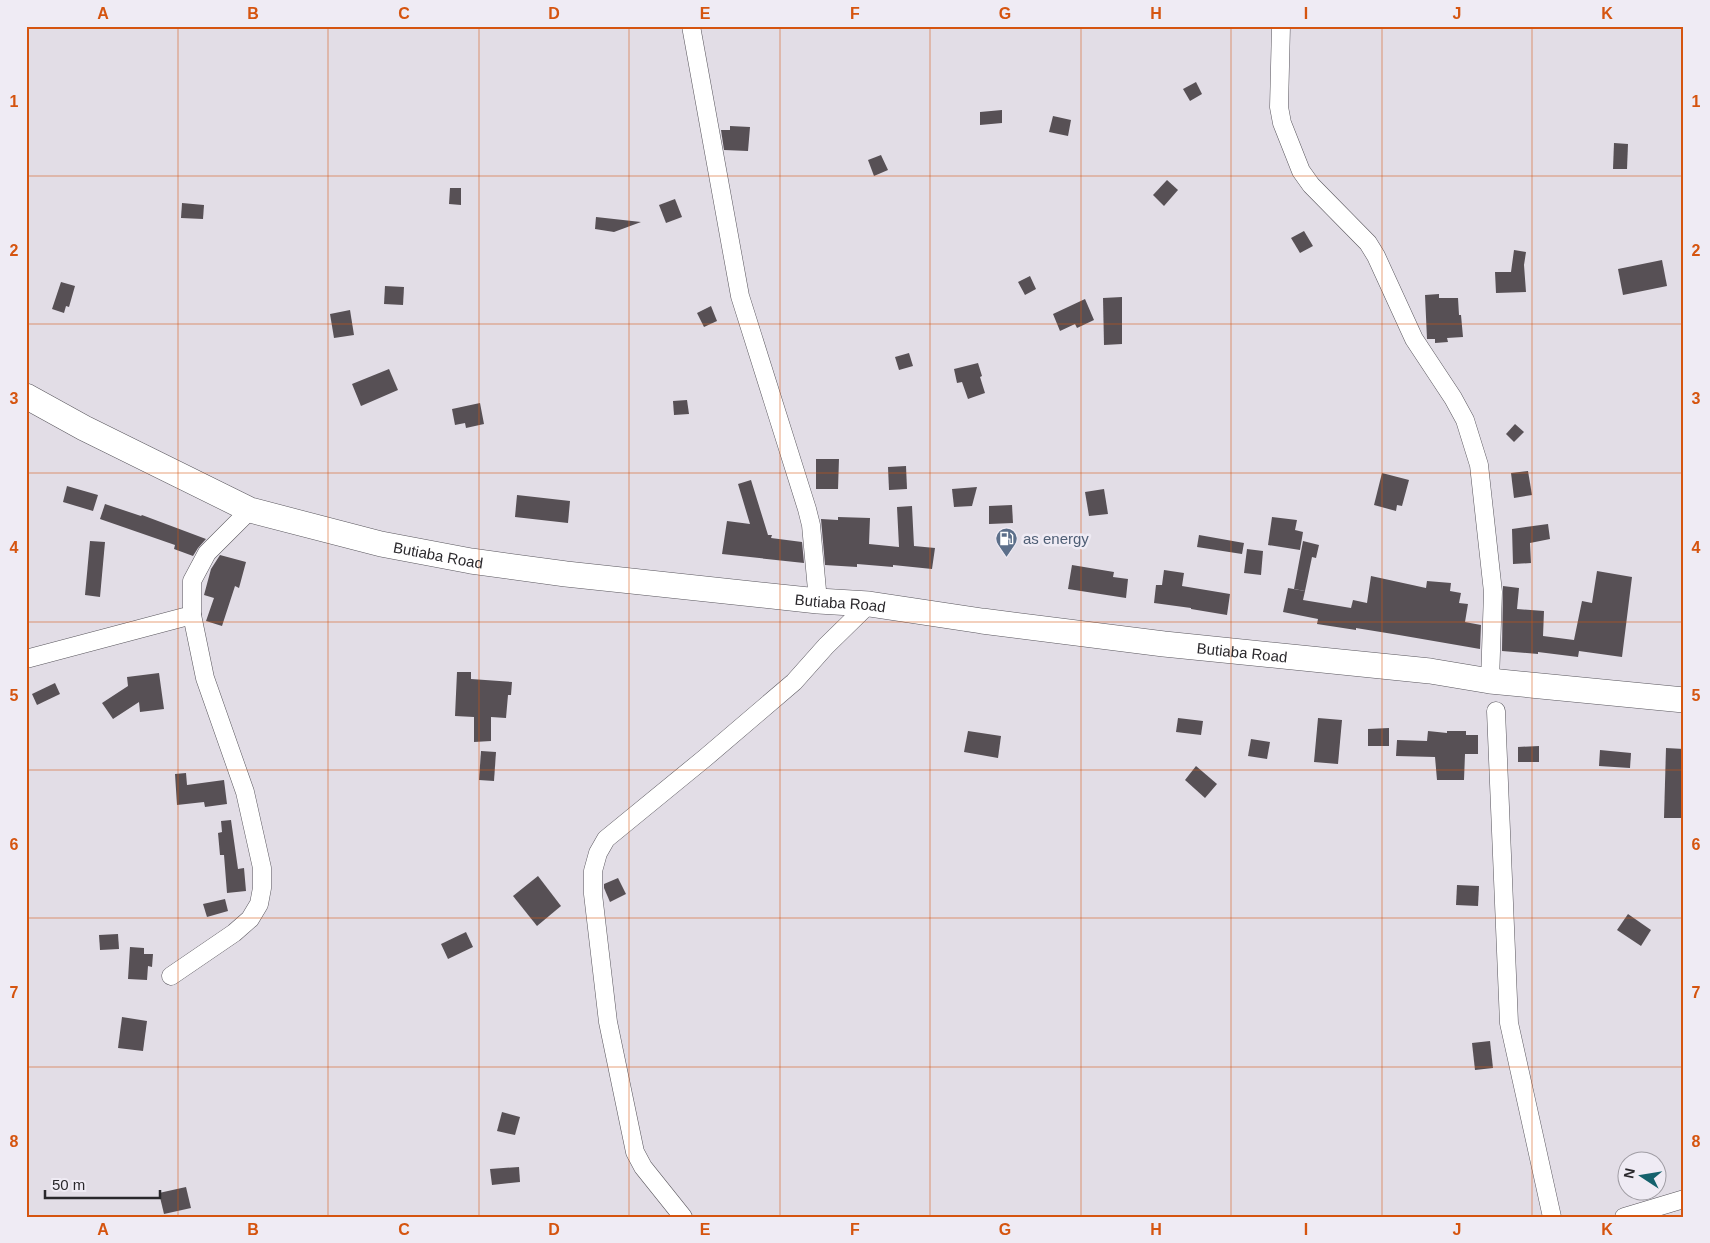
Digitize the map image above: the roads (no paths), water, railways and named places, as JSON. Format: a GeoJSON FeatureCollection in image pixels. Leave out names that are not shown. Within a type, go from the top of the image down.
{"type":"FeatureCollection","features":[{"type":"Feature","properties":{"kind":"main road","name":"Butiaba Road"},"geometry":{"type":"LineString","coordinates":[[26,396],[84,428],[250,510],[381,544],[471,561],[566,574],[818,601],[869,604],[982,621],[1164,644],[1430,671],[1490,681],[1684,700]]}},
{"type":"Feature","properties":{"kind":"street"},"geometry":{"type":"LineString","coordinates":[[691,26],[740,296],[807,509],[811,525],[818,601]]}},
{"type":"Feature","properties":{"kind":"street"},"geometry":{"type":"LineString","coordinates":[[1281,26],[1279,107],[1282,122],[1301,171],[1310,185],[1368,243],[1376,256],[1414,339],[1466,420],[1479,465],[1493,592],[1490,681]]}},
{"type":"Feature","properties":{"kind":"street"},"geometry":{"type":"LineString","coordinates":[[171,976],[234,933],[250,919],[259,904],[262,888],[260,858],[245,792],[205,678],[192,615],[192,581],[207,553],[250,510]]}},
{"type":"Feature","properties":{"kind":"street"},"geometry":{"type":"LineString","coordinates":[[683,1217],[642,1167],[635,1152],[606,1012],[592,894],[593,871],[598,853],[606,839],[794,682],[826,646],[869,604]]}},
{"type":"Feature","properties":{"kind":"street"},"geometry":{"type":"LineString","coordinates":[[26,659],[192,615]]}},
{"type":"Feature","properties":{"kind":"street"},"geometry":{"type":"LineString","coordinates":[[1496,711],[1509,1023],[1552,1217]]}},
{"type":"Feature","properties":{"kind":"street"},"geometry":{"type":"LineString","coordinates":[[1624,1217],[1684,1199]]}},
{"type":"Feature","properties":{"kind":"place","name":"as energy"},"geometry":{"type":"Point","coordinates":[1007,557]}}]}
